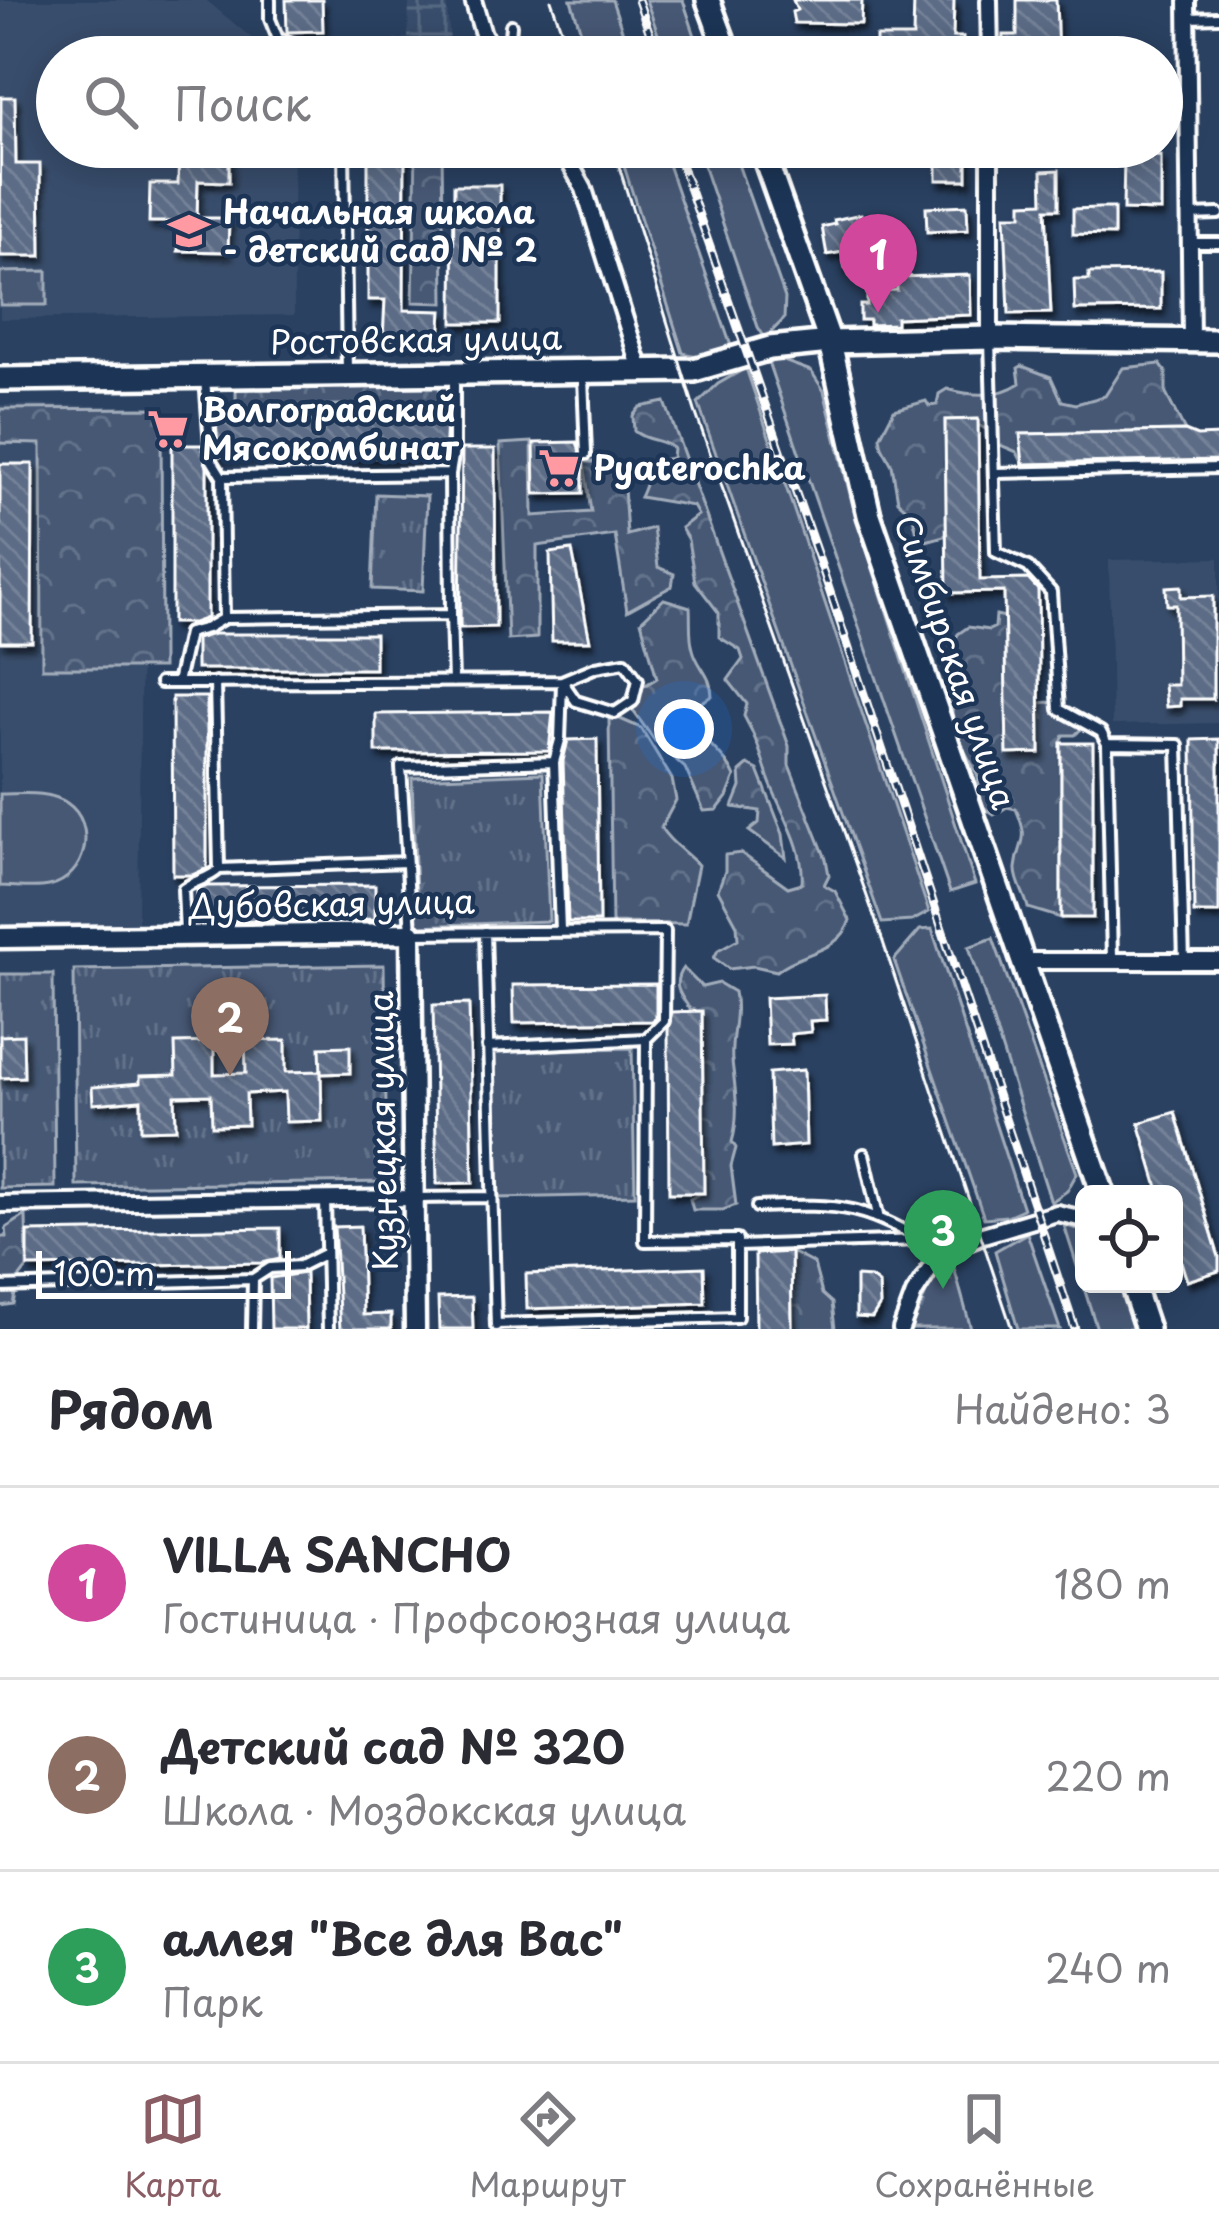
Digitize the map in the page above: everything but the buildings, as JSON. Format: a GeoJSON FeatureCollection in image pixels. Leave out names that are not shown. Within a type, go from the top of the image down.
{"type":"FeatureCollection","features":[{"type":"Feature","properties":{"kind":"main road"},"geometry":{"type":"LineString","coordinates":[[708,0],[721,36]]}},
{"type":"Feature","properties":{"kind":"main road","name":"Симбирская улица"},"geometry":{"type":"LineString","coordinates":[[768,168],[830,342],[869,515],[1100,1185]]}},
{"type":"Feature","properties":{"kind":"main road","name":"Ростовская улица"},"geometry":{"type":"LineString","coordinates":[[0,379],[694,370],[770,348],[830,342],[1219,341]]}},
{"type":"Feature","properties":{"kind":"main road"},"geometry":{"type":"LineString","coordinates":[[1135,1293],[1148,1329]]}},
{"type":"Feature","properties":{"kind":"street"},"geometry":{"type":"LineString","coordinates":[[473,0],[484,36]]}},
{"type":"Feature","properties":{"kind":"street"},"geometry":{"type":"LineString","coordinates":[[989,0],[990,36]]}},
{"type":"Feature","properties":{"kind":"street"},"geometry":{"type":"LineString","coordinates":[[1187,0],[1191,341]]}},
{"type":"Feature","properties":{"kind":"street"},"geometry":{"type":"LineString","coordinates":[[572,168],[584,189],[641,370]]}},
{"type":"Feature","properties":{"kind":"street"},"geometry":{"type":"LineString","coordinates":[[990,168],[990,338]]}},
{"type":"Feature","properties":{"kind":"street","name":"Дубовская улица"},"geometry":{"type":"LineString","coordinates":[[0,938],[411,933]]}},
{"type":"Feature","properties":{"kind":"street","name":"Кузнецкая улица"},"geometry":{"type":"LineString","coordinates":[[411,933],[415,1329]]}},
{"type":"Feature","properties":{"kind":"street"},"geometry":{"type":"LineString","coordinates":[[1024,961],[1219,961]]}},
{"type":"Feature","properties":{"kind":"street"},"geometry":{"type":"LineString","coordinates":[[0,1204],[414,1198]]}},
{"type":"Feature","properties":{"kind":"street"},"geometry":{"type":"LineString","coordinates":[[901,1329],[914,1294],[941,1252],[1058,1213],[1075,1217]]}},
{"type":"Feature","properties":{"kind":"lane"},"geometry":{"type":"LineString","coordinates":[[270,0],[277,36]]}},
{"type":"Feature","properties":{"kind":"lane"},"geometry":{"type":"LineString","coordinates":[[1189,18],[1219,17]]}},
{"type":"Feature","properties":{"kind":"lane"},"geometry":{"type":"LineString","coordinates":[[510,36],[511,25]]}},
{"type":"Feature","properties":{"kind":"lane"},"geometry":{"type":"LineString","coordinates":[[344,168],[347,374]]}},
{"type":"Feature","properties":{"kind":"lane"},"geometry":{"type":"LineString","coordinates":[[1190,215],[1219,214]]}},
{"type":"Feature","properties":{"kind":"lane"},"geometry":{"type":"LineString","coordinates":[[1191,243],[1219,243]]}},
{"type":"Feature","properties":{"kind":"lane"},"geometry":{"type":"LineString","coordinates":[[990,338],[996,552],[1028,567],[1051,592],[1059,709],[1101,732],[1107,744],[1112,958]]}},
{"type":"Feature","properties":{"kind":"lane"},"geometry":{"type":"LineString","coordinates":[[582,370],[586,454]]}},
{"type":"Feature","properties":{"kind":"lane"},"geometry":{"type":"LineString","coordinates":[[453,682],[450,473],[454,372]]}},
{"type":"Feature","properties":{"kind":"lane"},"geometry":{"type":"LineString","coordinates":[[206,376],[211,459],[222,477],[224,618]]}},
{"type":"Feature","properties":{"kind":"lane"},"geometry":{"type":"LineString","coordinates":[[995,473],[1219,468]]}},
{"type":"Feature","properties":{"kind":"lane"},"geometry":{"type":"LineString","coordinates":[[222,477],[450,473]]}},
{"type":"Feature","properties":{"kind":"lane"},"geometry":{"type":"LineString","coordinates":[[178,683],[188,633],[224,618],[451,615]]}},
{"type":"Feature","properties":{"kind":"lane"},"geometry":{"type":"LineString","coordinates":[[160,682],[562,681],[596,667],[626,662],[638,680],[633,701],[615,713],[576,701],[562,681]]}},
{"type":"Feature","properties":{"kind":"lane"},"geometry":{"type":"LineString","coordinates":[[560,932],[554,762],[560,740],[562,681]]}},
{"type":"Feature","properties":{"kind":"lane"},"geometry":{"type":"LineString","coordinates":[[214,682],[219,869]]}},
{"type":"Feature","properties":{"kind":"lane"},"geometry":{"type":"LineString","coordinates":[[1107,744],[1178,746],[1184,962]]}},
{"type":"Feature","properties":{"kind":"lane"},"geometry":{"type":"LineString","coordinates":[[411,933],[400,767],[554,762]]}},
{"type":"Feature","properties":{"kind":"lane"},"geometry":{"type":"LineString","coordinates":[[185,936],[183,889],[208,880],[219,869],[406,862]]}},
{"type":"Feature","properties":{"kind":"lane","name":"Дубовская улица"},"geometry":{"type":"LineString","coordinates":[[411,933],[665,931],[664,1021],[646,1040]]}},
{"type":"Feature","properties":{"kind":"lane"},"geometry":{"type":"LineString","coordinates":[[485,932],[496,1327],[737,1317]]}},
{"type":"Feature","properties":{"kind":"lane"},"geometry":{"type":"LineString","coordinates":[[487,1047],[646,1040],[645,1241],[736,1240],[737,1329]]}},
{"type":"Feature","properties":{"kind":"lane"},"geometry":{"type":"LineString","coordinates":[[864,1154],[878,1215]]}},
{"type":"Feature","properties":{"kind":"lane"},"geometry":{"type":"LineString","coordinates":[[414,1198],[492,1197]]}},
{"type":"Feature","properties":{"kind":"lane"},"geometry":{"type":"LineString","coordinates":[[325,1200],[328,1329]]}},
{"type":"Feature","properties":{"kind":"lane"},"geometry":{"type":"LineString","coordinates":[[757,1207],[831,1203],[878,1215],[941,1252]]}},
{"type":"Feature","properties":{"kind":"lane"},"geometry":{"type":"LineString","coordinates":[[736,1246],[922,1240]]}},
{"type":"Feature","properties":{"kind":"lane"},"geometry":{"type":"LineString","coordinates":[[0,1287],[253,1279],[270,1268],[300,1266],[326,1253]]}},
{"type":"Feature","properties":{"kind":"lane"},"geometry":{"type":"LineString","coordinates":[[252,1329],[253,1279]]}},
{"type":"Feature","properties":{"kind":"shaded area"},"geometry":{"type":"Polygon","coordinates":[[[0,0],[206,0],[249,36],[36,36],[36,168],[293,168],[294,315],[0,319],[0,0]]]}},
{"type":"Feature","properties":{"kind":"shaded area"},"geometry":{"type":"Polygon","coordinates":[[[409,0],[446,0],[450,36],[408,36],[409,0]]]}},
{"type":"Feature","properties":{"kind":"shaded area"},"geometry":{"type":"Polygon","coordinates":[[[0,405],[143,406],[138,928],[0,930],[0,405]]]}},
{"type":"Feature","properties":{"kind":"shaded area"},"geometry":{"type":"Polygon","coordinates":[[[1219,558],[1219,723],[1112,725],[1109,560],[1219,558]]]}},
{"type":"Feature","properties":{"kind":"green space"},"geometry":{"type":"Polygon","coordinates":[[[571,0],[612,0],[624,36],[582,36],[571,0]]]}},
{"type":"Feature","properties":{"kind":"green space"},"geometry":{"type":"Polygon","coordinates":[[[646,0],[683,0],[695,36],[659,36],[646,0]]]}},
{"type":"Feature","properties":{"kind":"green space"},"geometry":{"type":"Polygon","coordinates":[[[416,168],[442,168],[444,303],[413,302],[416,168]]]}},
{"type":"Feature","properties":{"kind":"green space"},"geometry":{"type":"Polygon","coordinates":[[[625,168],[669,168],[731,346],[714,355],[683,353],[625,168]]]}},
{"type":"Feature","properties":{"kind":"green space"},"geometry":{"type":"Polygon","coordinates":[[[704,168],[739,168],[785,298],[784,319],[765,338],[704,168]]]}},
{"type":"Feature","properties":{"kind":"green space"},"geometry":{"type":"Polygon","coordinates":[[[47,271],[47,305],[0,305],[0,272],[47,271]]]}},
{"type":"Feature","properties":{"kind":"green space"},"geometry":{"type":"Polygon","coordinates":[[[781,360],[811,371],[824,391],[854,510],[975,884],[950,892],[768,362],[781,360]]]}},
{"type":"Feature","properties":{"kind":"green space"},"geometry":{"type":"Polygon","coordinates":[[[1160,364],[1166,372],[1166,394],[1185,431],[1021,434],[1023,464],[1017,452],[1000,445],[997,435],[978,425],[977,419],[945,420],[947,535],[926,541],[917,533],[912,513],[898,501],[892,465],[880,437],[894,410],[926,401],[929,406],[937,405],[939,394],[947,389],[975,394],[1002,391],[1020,383],[1018,368],[1022,366],[1051,377],[1062,401],[1076,404],[1105,396],[1123,368],[1160,364]]]}},
{"type":"Feature","properties":{"kind":"green space"},"geometry":{"type":"Polygon","coordinates":[[[746,368],[929,912],[912,921],[882,923],[698,403],[746,368]]]}},
{"type":"Feature","properties":{"kind":"green space"},"geometry":{"type":"Polygon","coordinates":[[[439,382],[440,403],[236,407],[236,386],[439,382]]]}},
{"type":"Feature","properties":{"kind":"green space"},"geometry":{"type":"Polygon","coordinates":[[[665,402],[789,746],[789,765],[826,859],[829,875],[824,885],[835,891],[850,920],[838,940],[777,971],[754,966],[729,969],[714,958],[718,950],[738,939],[737,925],[718,890],[725,855],[741,853],[788,887],[802,883],[802,869],[796,842],[744,716],[747,704],[728,680],[743,659],[740,650],[719,637],[719,613],[695,582],[688,540],[681,528],[698,515],[693,506],[640,497],[653,466],[672,458],[673,448],[634,431],[633,416],[640,407],[665,402]]]}},
{"type":"Feature","properties":{"kind":"green space"},"geometry":{"type":"Polygon","coordinates":[[[161,408],[162,668],[42,668],[41,444],[0,443],[0,409],[161,408]]]}},
{"type":"Feature","properties":{"kind":"green space"},"geometry":{"type":"Polygon","coordinates":[[[532,442],[533,516],[591,512],[584,462],[603,462],[624,488],[627,535],[653,528],[658,567],[674,574],[672,586],[627,611],[615,535],[537,546],[537,638],[508,640],[500,444],[532,442]]]}},
{"type":"Feature","properties":{"kind":"green space"},"geometry":{"type":"Polygon","coordinates":[[[376,494],[427,496],[423,591],[372,589],[376,494]]]}},
{"type":"Feature","properties":{"kind":"green space"},"geometry":{"type":"Polygon","coordinates":[[[664,599],[690,607],[692,644],[712,696],[695,706],[695,717],[735,777],[717,810],[704,811],[685,768],[655,741],[628,704],[631,694],[657,678],[641,621],[664,599]]]}},
{"type":"Feature","properties":{"kind":"green space"},"geometry":{"type":"Polygon","coordinates":[[[996,615],[1005,617],[1007,753],[1040,752],[1040,703],[1066,707],[1084,726],[1075,735],[1064,735],[1061,743],[1061,918],[1028,908],[1016,873],[1023,835],[1016,809],[1007,807],[994,815],[981,804],[977,775],[953,721],[957,675],[951,648],[968,627],[995,627],[996,615]]]}},
{"type":"Feature","properties":{"kind":"green space"},"geometry":{"type":"Polygon","coordinates":[[[609,719],[641,728],[672,779],[676,800],[661,828],[698,865],[686,924],[612,923],[609,719]]]}},
{"type":"Feature","properties":{"kind":"green space"},"geometry":{"type":"Polygon","coordinates":[[[748,765],[758,770],[783,834],[786,858],[749,831],[759,823],[760,811],[733,807],[741,787],[740,772],[748,765]]]}},
{"type":"Feature","properties":{"kind":"green space"},"geometry":{"type":"Polygon","coordinates":[[[543,773],[549,921],[417,926],[412,778],[543,773]]]}},
{"type":"Feature","properties":{"kind":"green space"},"geometry":{"type":"Polygon","coordinates":[[[0,794],[52,796],[77,812],[83,824],[84,849],[72,873],[49,886],[0,886],[0,794]]]}},
{"type":"Feature","properties":{"kind":"green space"},"geometry":{"type":"Polygon","coordinates":[[[932,929],[1023,1209],[1007,1216],[984,1218],[894,960],[920,930],[932,929]]]}},
{"type":"Feature","properties":{"kind":"green space"},"geometry":{"type":"Polygon","coordinates":[[[993,938],[1077,1173],[1067,1191],[1051,1202],[969,947],[993,938]]]}},
{"type":"Feature","properties":{"kind":"green space"},"geometry":{"type":"Polygon","coordinates":[[[384,965],[387,1182],[76,1186],[74,970],[384,965]]]}},
{"type":"Feature","properties":{"kind":"green space"},"geometry":{"type":"Polygon","coordinates":[[[683,968],[702,987],[719,983],[734,992],[732,1142],[736,1148],[731,1166],[736,1205],[723,1210],[693,1210],[690,1199],[703,1192],[702,1012],[690,1009],[680,994],[677,984],[683,968]]]}},
{"type":"Feature","properties":{"kind":"green space"},"geometry":{"type":"Polygon","coordinates":[[[0,974],[53,974],[55,1187],[0,1188],[0,974]]]}},
{"type":"Feature","properties":{"kind":"green space"},"geometry":{"type":"Polygon","coordinates":[[[632,1048],[635,1195],[494,1198],[492,1051],[632,1048]]]}},
{"type":"Feature","properties":{"kind":"green space"},"geometry":{"type":"Polygon","coordinates":[[[26,1215],[27,1268],[20,1277],[24,1290],[15,1294],[13,1304],[0,1306],[0,1237],[7,1237],[6,1228],[26,1215]]]}},
{"type":"Feature","properties":{"kind":"green space"},"geometry":{"type":"Polygon","coordinates":[[[1064,1225],[1075,1228],[1075,1260],[1064,1225]]]}},
{"type":"Feature","properties":{"kind":"green space"},"geometry":{"type":"Polygon","coordinates":[[[1027,1233],[1060,1329],[1018,1329],[995,1251],[1027,1233]]]}},
{"type":"Feature","properties":{"kind":"green space"},"geometry":{"type":"Polygon","coordinates":[[[791,1252],[814,1264],[822,1294],[832,1303],[835,1329],[792,1329],[791,1252]]]}},
{"type":"Feature","properties":{"kind":"green space"},"geometry":{"type":"Polygon","coordinates":[[[953,1264],[971,1329],[911,1329],[937,1267],[953,1264]]]}},
{"type":"Feature","properties":{"kind":"green space"},"geometry":{"type":"Polygon","coordinates":[[[1086,1293],[1124,1293],[1136,1329],[1097,1329],[1086,1293]]]}},
{"type":"Feature","properties":{"kind":"tram line"},"geometry":{"type":"LineString","coordinates":[[551,0],[564,36]]}},
{"type":"Feature","properties":{"kind":"tram line"},"geometry":{"type":"LineString","coordinates":[[620,168],[695,411],[880,933],[1012,1329]]}},
{"type":"Feature","properties":{"kind":"railway"},"geometry":{"type":"LineString","coordinates":[[638,0],[651,36]]}},
{"type":"Feature","properties":{"kind":"railway"},"geometry":{"type":"LineString","coordinates":[[682,168],[820,562],[1075,1329]]}},
{"type":"Feature","properties":{"kind":"place","name":"Начальная школа - детский сад № 2"},"geometry":{"type":"Point","coordinates":[189,231]}},
{"type":"Feature","properties":{"kind":"place","name":"VILLA SANCHO"},"geometry":{"type":"Point","coordinates":[878,313]}},
{"type":"Feature","properties":{"kind":"place","name":"Волгоградский Мясокомбинат"},"geometry":{"type":"Point","coordinates":[168,429]}},
{"type":"Feature","properties":{"kind":"place","name":"Pyaterochka"},"geometry":{"type":"Point","coordinates":[559,468]}},
{"type":"Feature","properties":{"kind":"place","name":"Детский сад № 320"},"geometry":{"type":"Point","coordinates":[230,1076]}},
{"type":"Feature","properties":{"kind":"place","name":"аллея \"Все для Вас\""},"geometry":{"type":"Point","coordinates":[943,1289]}}]}
